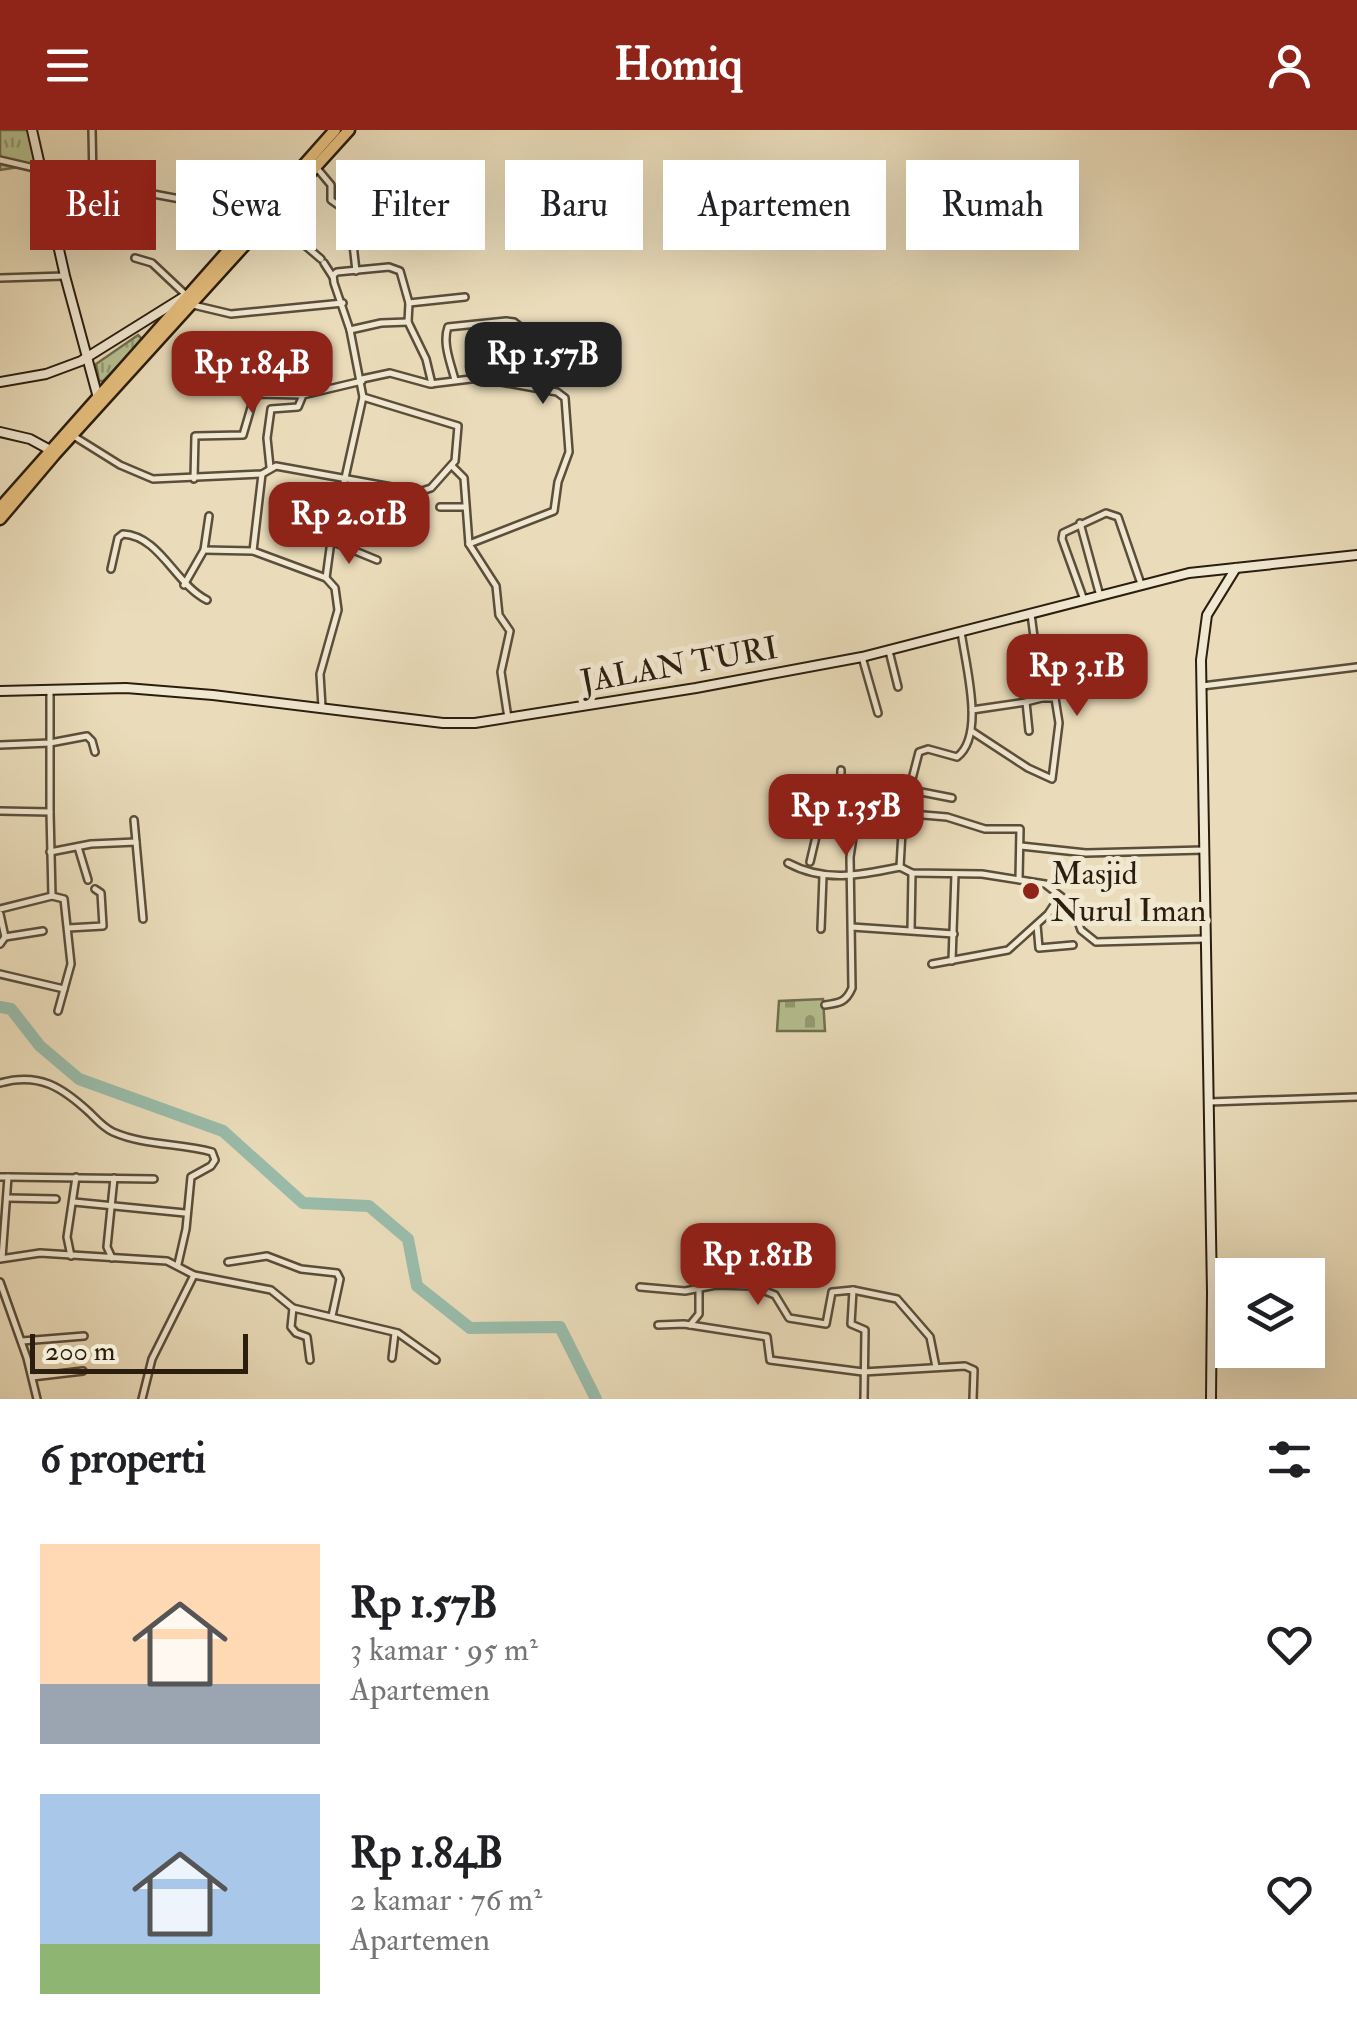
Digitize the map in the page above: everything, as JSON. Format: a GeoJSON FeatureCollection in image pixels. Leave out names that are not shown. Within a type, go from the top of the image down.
{"type":"FeatureCollection","features":[{"type":"Feature","properties":{"kind":"highway"},"geometry":{"type":"LineString","coordinates":[[307,160],[334,130]]}},
{"type":"Feature","properties":{"kind":"highway"},"geometry":{"type":"LineString","coordinates":[[316,167],[349,130]]}},
{"type":"Feature","properties":{"kind":"highway"},"geometry":{"type":"LineString","coordinates":[[0,508],[72,435],[234,250]]}},
{"type":"Feature","properties":{"kind":"highway"},"geometry":{"type":"LineString","coordinates":[[0,520],[98,394],[189,300]]}},
{"type":"Feature","properties":{"kind":"highway"},"geometry":{"type":"LineString","coordinates":[[143,322],[154,332]]}},
{"type":"Feature","properties":{"kind":"main road"},"geometry":{"type":"LineString","coordinates":[[32,130],[38,160]]}},
{"type":"Feature","properties":{"kind":"main road"},"geometry":{"type":"LineString","coordinates":[[59,250],[98,394]]}},
{"type":"Feature","properties":{"kind":"main road"},"geometry":{"type":"LineString","coordinates":[[0,382],[46,374],[87,358],[143,322],[189,300]]}},
{"type":"Feature","properties":{"kind":"main road"},"geometry":{"type":"LineString","coordinates":[[0,432],[30,439],[52,452]]}},
{"type":"Feature","properties":{"kind":"main road","name":"JALAN TURI"},"geometry":{"type":"LineString","coordinates":[[0,691],[134,688],[444,723],[476,723],[862,657],[1141,585],[1215,570],[1357,556]]}},
{"type":"Feature","properties":{"kind":"main road"},"geometry":{"type":"LineString","coordinates":[[1211,1399],[1201,660],[1207,615],[1236,568]]}},
{"type":"Feature","properties":{"kind":"main road"},"geometry":{"type":"LineString","coordinates":[[1215,570],[1222,576],[1220,590]]}},
{"type":"Feature","properties":{"kind":"street"},"geometry":{"type":"LineString","coordinates":[[92,130],[92,160]]}},
{"type":"Feature","properties":{"kind":"street"},"geometry":{"type":"LineString","coordinates":[[0,160],[30,165]]}},
{"type":"Feature","properties":{"kind":"street"},"geometry":{"type":"LineString","coordinates":[[316,167],[331,185],[331,200],[336,204]]}},
{"type":"Feature","properties":{"kind":"street"},"geometry":{"type":"LineString","coordinates":[[308,250],[333,278],[350,330],[364,397],[326,578]]}},
{"type":"Feature","properties":{"kind":"street"},"geometry":{"type":"LineString","coordinates":[[354,250],[356,270]]}},
{"type":"Feature","properties":{"kind":"street"},"geometry":{"type":"LineString","coordinates":[[135,258],[152,263],[189,300],[231,314],[342,303]]}},
{"type":"Feature","properties":{"kind":"street"},"geometry":{"type":"LineString","coordinates":[[333,278],[337,272],[396,268],[402,275],[409,303],[408,322],[426,359],[432,384]]}},
{"type":"Feature","properties":{"kind":"street"},"geometry":{"type":"LineString","coordinates":[[0,278],[65,276]]}},
{"type":"Feature","properties":{"kind":"street"},"geometry":{"type":"LineString","coordinates":[[409,303],[465,297]]}},
{"type":"Feature","properties":{"kind":"street"},"geometry":{"type":"LineString","coordinates":[[350,330],[408,322]]}},
{"type":"Feature","properties":{"kind":"street"},"geometry":{"type":"LineString","coordinates":[[455,380],[445,333],[448,326],[514,322],[524,330],[510,383]]}},
{"type":"Feature","properties":{"kind":"street"},"geometry":{"type":"LineString","coordinates":[[194,478],[196,436],[243,434],[255,394],[302,396],[390,372],[432,384],[479,378],[557,392],[565,398],[568,452],[558,482],[556,508],[469,544]]}},
{"type":"Feature","properties":{"kind":"street"},"geometry":{"type":"LineString","coordinates":[[270,467],[266,438],[271,409],[298,407],[302,396]]}},
{"type":"Feature","properties":{"kind":"street"},"geometry":{"type":"LineString","coordinates":[[72,435],[120,466],[154,478],[262,474],[270,467],[283,466],[423,492],[452,466],[457,456],[458,426],[364,397]]}},
{"type":"Feature","properties":{"kind":"street"},"geometry":{"type":"LineString","coordinates":[[452,466],[463,475],[469,544],[496,586],[500,615],[510,638],[501,672],[508,718]]}},
{"type":"Feature","properties":{"kind":"street"},"geometry":{"type":"LineString","coordinates":[[253,552],[262,474]]}},
{"type":"Feature","properties":{"kind":"street"},"geometry":{"type":"LineString","coordinates":[[440,507],[464,507]]}},
{"type":"Feature","properties":{"kind":"street"},"geometry":{"type":"LineString","coordinates":[[1084,600],[1062,539],[1066,530],[1106,514],[1118,517],[1141,585]]}},
{"type":"Feature","properties":{"kind":"street"},"geometry":{"type":"LineString","coordinates":[[184,584],[204,550],[209,516]]}},
{"type":"Feature","properties":{"kind":"street"},"geometry":{"type":"LineString","coordinates":[[1080,523],[1100,596]]}},
{"type":"Feature","properties":{"kind":"street"},"geometry":{"type":"LineString","coordinates":[[111,569],[118,538],[135,534],[154,548],[184,584],[207,600]]}},
{"type":"Feature","properties":{"kind":"street"},"geometry":{"type":"LineString","coordinates":[[331,541],[377,560]]}},
{"type":"Feature","properties":{"kind":"street"},"geometry":{"type":"LineString","coordinates":[[204,550],[253,552],[326,578],[336,588],[338,610],[320,674],[322,709]]}},
{"type":"Feature","properties":{"kind":"street"},"geometry":{"type":"LineString","coordinates":[[1031,614],[1042,698]]}},
{"type":"Feature","properties":{"kind":"street"},"geometry":{"type":"LineString","coordinates":[[900,866],[903,814],[919,752],[928,749],[957,757],[963,754],[974,732],[960,631]]}},
{"type":"Feature","properties":{"kind":"street"},"geometry":{"type":"LineString","coordinates":[[889,650],[898,687]]}},
{"type":"Feature","properties":{"kind":"street"},"geometry":{"type":"LineString","coordinates":[[862,657],[878,713]]}},
{"type":"Feature","properties":{"kind":"street"},"geometry":{"type":"LineString","coordinates":[[1202,686],[1357,667]]}},
{"type":"Feature","properties":{"kind":"street"},"geometry":{"type":"LineString","coordinates":[[50,689],[52,896]]}},
{"type":"Feature","properties":{"kind":"street"},"geometry":{"type":"LineString","coordinates":[[972,710],[1055,698],[1060,711],[1052,779],[974,732]]}},
{"type":"Feature","properties":{"kind":"street"},"geometry":{"type":"LineString","coordinates":[[1026,702],[1028,731]]}},
{"type":"Feature","properties":{"kind":"street"},"geometry":{"type":"LineString","coordinates":[[0,745],[50,743],[87,736],[95,752]]}},
{"type":"Feature","properties":{"kind":"street"},"geometry":{"type":"LineString","coordinates":[[838,806],[841,770]]}},
{"type":"Feature","properties":{"kind":"street"},"geometry":{"type":"LineString","coordinates":[[911,790],[952,798]]}},
{"type":"Feature","properties":{"kind":"street"},"geometry":{"type":"LineString","coordinates":[[810,862],[823,807],[838,806],[952,818],[985,829],[1020,829],[1019,879]]}},
{"type":"Feature","properties":{"kind":"street"},"geometry":{"type":"LineString","coordinates":[[0,810],[50,812]]}},
{"type":"Feature","properties":{"kind":"street"},"geometry":{"type":"LineString","coordinates":[[134,820],[143,919]]}},
{"type":"Feature","properties":{"kind":"street"},"geometry":{"type":"LineString","coordinates":[[825,1005],[848,999],[852,988],[850,857],[854,831]]}},
{"type":"Feature","properties":{"kind":"street"},"geometry":{"type":"LineString","coordinates":[[50,852],[136,842]]}},
{"type":"Feature","properties":{"kind":"street"},"geometry":{"type":"LineString","coordinates":[[1021,846],[1086,852],[1204,850]]}},
{"type":"Feature","properties":{"kind":"street"},"geometry":{"type":"LineString","coordinates":[[78,847],[88,880]]}},
{"type":"Feature","properties":{"kind":"street"},"geometry":{"type":"LineString","coordinates":[[788,863],[808,874],[824,876],[852,876],[900,866],[912,873],[1019,879],[1044,884],[1060,896],[1078,914],[1081,930],[1096,942],[1205,939]]}},
{"type":"Feature","properties":{"kind":"street"},"geometry":{"type":"LineString","coordinates":[[910,931],[912,873]]}},
{"type":"Feature","properties":{"kind":"street"},"geometry":{"type":"LineString","coordinates":[[952,961],[955,874]]}},
{"type":"Feature","properties":{"kind":"street"},"geometry":{"type":"LineString","coordinates":[[822,929],[824,876]]}},
{"type":"Feature","properties":{"kind":"street"},"geometry":{"type":"LineString","coordinates":[[68,928],[103,926],[100,893],[95,890]]}},
{"type":"Feature","properties":{"kind":"street"},"geometry":{"type":"LineString","coordinates":[[6,937],[0,917],[52,896],[64,899],[71,964],[58,1011]]}},
{"type":"Feature","properties":{"kind":"street"},"geometry":{"type":"LineString","coordinates":[[932,964],[1008,950],[1037,925],[1060,896]]}},
{"type":"Feature","properties":{"kind":"street"},"geometry":{"type":"LineString","coordinates":[[1037,925],[1038,948],[1073,945]]}},
{"type":"Feature","properties":{"kind":"street"},"geometry":{"type":"LineString","coordinates":[[852,927],[954,934]]}},
{"type":"Feature","properties":{"kind":"street"},"geometry":{"type":"LineString","coordinates":[[0,944],[6,937],[43,931]]}},
{"type":"Feature","properties":{"kind":"street"},"geometry":{"type":"LineString","coordinates":[[0,974],[64,989]]}},
{"type":"Feature","properties":{"kind":"street"},"geometry":{"type":"LineString","coordinates":[[0,1083],[19,1079],[47,1081],[61,1088],[108,1130],[177,1148],[212,1152],[211,1166],[191,1177],[178,1264]]}},
{"type":"Feature","properties":{"kind":"street"},"geometry":{"type":"LineString","coordinates":[[1209,1102],[1357,1097]]}},
{"type":"Feature","properties":{"kind":"street"},"geometry":{"type":"LineString","coordinates":[[154,1179],[4,1177],[8,1198],[1,1258],[40,1253],[178,1264],[194,1274],[270,1290],[293,1308],[395,1332],[436,1360]]}},
{"type":"Feature","properties":{"kind":"street"},"geometry":{"type":"LineString","coordinates":[[72,1256],[67,1237],[76,1177]]}},
{"type":"Feature","properties":{"kind":"street"},"geometry":{"type":"LineString","coordinates":[[113,1259],[107,1247],[114,1178]]}},
{"type":"Feature","properties":{"kind":"street"},"geometry":{"type":"LineString","coordinates":[[8,1198],[56,1200]]}},
{"type":"Feature","properties":{"kind":"street"},"geometry":{"type":"LineString","coordinates":[[74,1202],[186,1213]]}},
{"type":"Feature","properties":{"kind":"street"},"geometry":{"type":"LineString","coordinates":[[228,1262],[267,1256],[301,1269],[338,1274],[332,1316]]}},
{"type":"Feature","properties":{"kind":"street"},"geometry":{"type":"LineString","coordinates":[[142,1399],[152,1360],[194,1274]]}},
{"type":"Feature","properties":{"kind":"street"},"geometry":{"type":"LineString","coordinates":[[0,1282],[22,1341],[37,1399]]}},
{"type":"Feature","properties":{"kind":"street"},"geometry":{"type":"LineString","coordinates":[[640,1287],[685,1291],[716,1285],[752,1286],[776,1296],[789,1318],[826,1324],[832,1292],[852,1290],[897,1298],[930,1338],[936,1367]]}},
{"type":"Feature","properties":{"kind":"street"},"geometry":{"type":"LineString","coordinates":[[690,1325],[698,1314],[699,1288]]}},
{"type":"Feature","properties":{"kind":"street"},"geometry":{"type":"LineString","coordinates":[[852,1290],[850,1324],[863,1328],[864,1399]]}},
{"type":"Feature","properties":{"kind":"street"},"geometry":{"type":"LineString","coordinates":[[293,1308],[290,1327],[307,1336],[310,1360]]}},
{"type":"Feature","properties":{"kind":"street"},"geometry":{"type":"LineString","coordinates":[[658,1326],[690,1325],[767,1337],[770,1360],[863,1372],[965,1366],[974,1370],[973,1399]]}},
{"type":"Feature","properties":{"kind":"street"},"geometry":{"type":"LineString","coordinates":[[392,1358],[395,1332]]}},
{"type":"Feature","properties":{"kind":"street"},"geometry":{"type":"LineString","coordinates":[[22,1341],[84,1336]]}},
{"type":"Feature","properties":{"kind":"street"},"geometry":{"type":"LineString","coordinates":[[32,1377],[83,1371]]}},
{"type":"Feature","properties":{"kind":"green space"},"geometry":{"type":"Polygon","coordinates":[[[0,130],[36,130],[43,160],[0,170],[0,130]]]}},
{"type":"Feature","properties":{"kind":"green space"},"geometry":{"type":"Polygon","coordinates":[[[138,335],[143,340],[99,381],[96,364],[138,335]]]}},
{"type":"Feature","properties":{"kind":"green space"},"geometry":{"type":"Polygon","coordinates":[[[823,999],[825,1031],[777,1031],[779,1001],[823,999]]]}},
{"type":"Feature","properties":{"kind":"waterway"},"geometry":{"type":"LineString","coordinates":[[0,1007],[11,1009],[40,1046],[79,1079],[223,1131],[303,1203],[369,1206],[408,1239],[417,1286],[470,1328],[560,1327],[596,1399]]}},
{"type":"Feature","properties":{"kind":"place","name":"Masjid Nurul Iman"},"geometry":{"type":"Point","coordinates":[1031,891]}}]}
